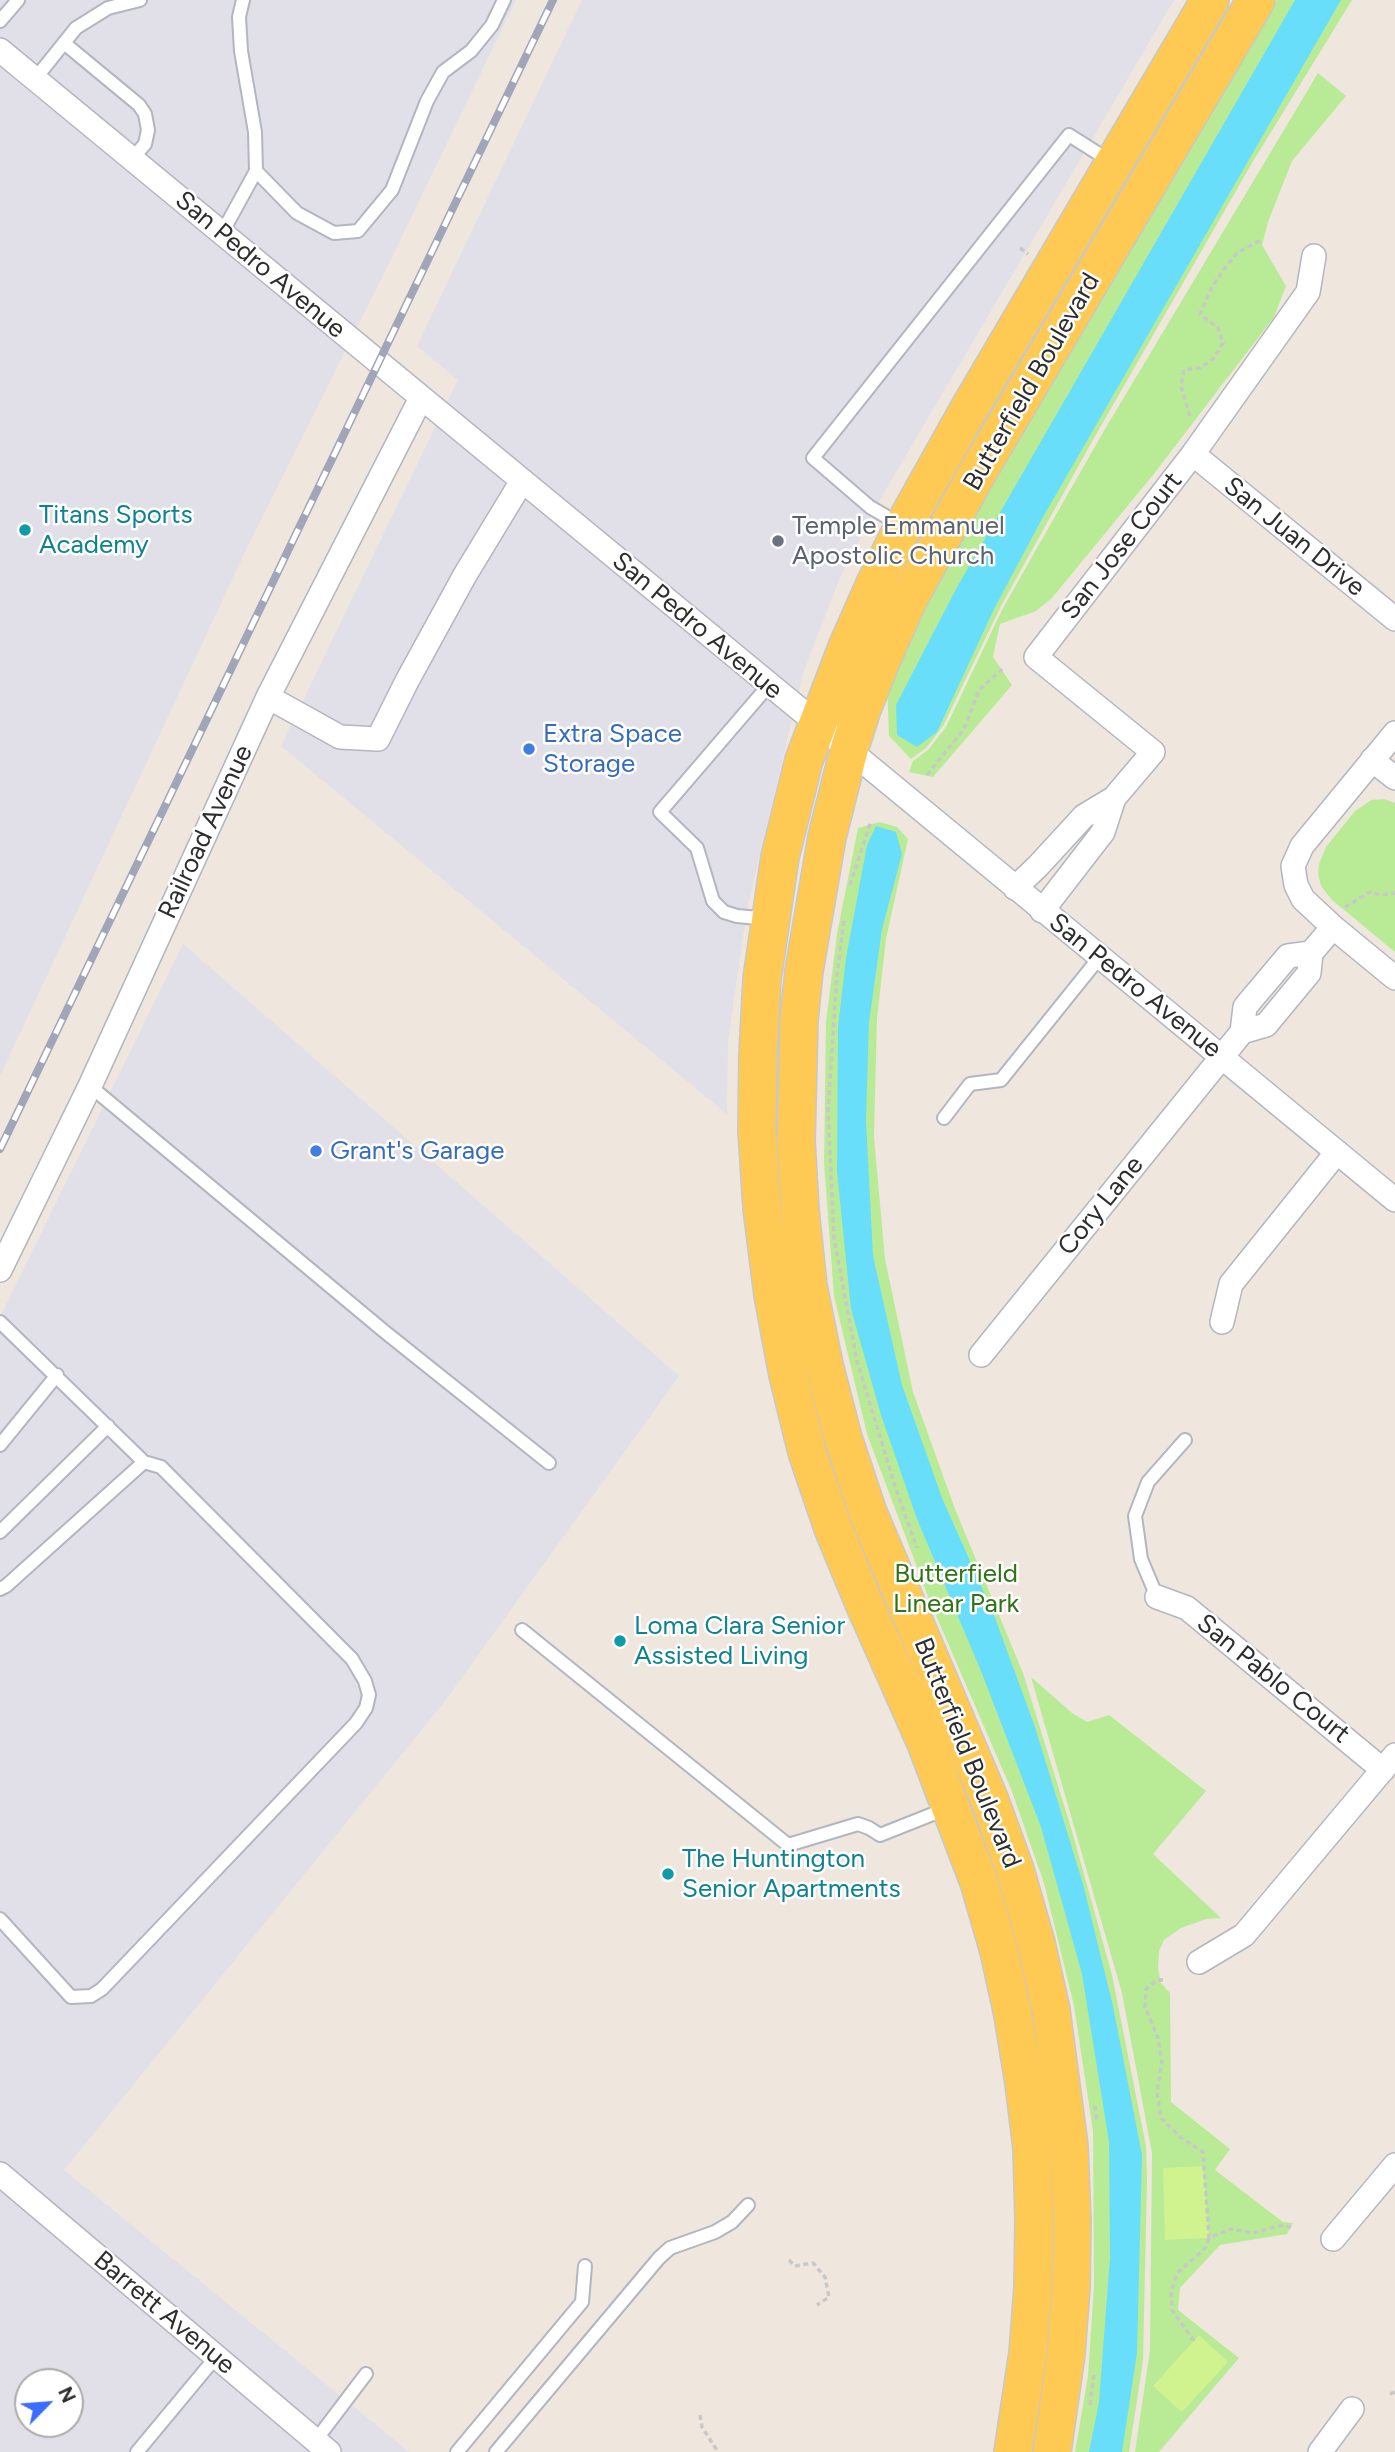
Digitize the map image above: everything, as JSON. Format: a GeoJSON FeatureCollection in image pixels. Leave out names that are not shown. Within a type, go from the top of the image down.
{"type":"FeatureCollection","features":[{"type":"Feature","properties":{"kind":"main road","name":"Butterfield Boulevard"},"geometry":{"type":"LineString","coordinates":[[1013,2452],[1028,2353],[1034,2220],[1032,2148],[1013,2015],[999,1951],[979,1882],[952,1806],[834,1528],[807,1452],[788,1375],[763,1221],[757,1129],[762,979],[769,919],[791,806],[816,724],[848,645],[903,527],[969,409],[1210,0]]}},
{"type":"Feature","properties":{"kind":"main road","name":"Butterfield Boulevard"},"geometry":{"type":"LineString","coordinates":[[1052,2452],[1066,2354],[1072,2221],[1069,2146],[1051,2010],[1036,1943],[1015,1870],[990,1801],[868,1513],[843,1438],[824,1365],[808,1286],[796,1141],[799,1020],[815,896],[849,750],[862,709],[908,600],[940,539],[1256,0]]}},
{"type":"Feature","properties":{"kind":"street","name":"San Pedro Avenue"},"geometry":{"type":"LineString","coordinates":[[0,50],[1395,1200]]}},
{"type":"Feature","properties":{"kind":"street","name":"San Jose Court"},"geometry":{"type":"LineString","coordinates":[[1015,888],[1084,816],[1114,798],[1153,752],[1036,657],[1193,454],[1308,292],[1314,256]]}},
{"type":"Feature","properties":{"kind":"street","name":"Railroad Avenue"},"geometry":{"type":"LineString","coordinates":[[0,1270],[90,1086],[268,697],[421,398]]}},
{"type":"Feature","properties":{"kind":"street","name":"San Juan Drive"},"geometry":{"type":"LineString","coordinates":[[1193,454],[1395,619]]}},
{"type":"Feature","properties":{"kind":"street"},"geometry":{"type":"LineString","coordinates":[[268,697],[340,737],[378,739],[452,598],[522,481]]}},
{"type":"Feature","properties":{"kind":"street"},"geometry":{"type":"LineString","coordinates":[[1395,733],[1302,846],[1293,866],[1296,885],[1303,899],[1395,978]]}},
{"type":"Feature","properties":{"kind":"street"},"geometry":{"type":"LineString","coordinates":[[1372,760],[1395,778]]}},
{"type":"Feature","properties":{"kind":"street","name":"San Jose Court"},"geometry":{"type":"LineString","coordinates":[[1042,911],[1103,832],[1114,798]]}},
{"type":"Feature","properties":{"kind":"street","name":"Cory Lane"},"geometry":{"type":"LineString","coordinates":[[981,1356],[1242,1032],[1245,1007],[1288,956],[1311,953],[1333,927]]}},
{"type":"Feature","properties":{"kind":"street"},"geometry":{"type":"LineString","coordinates":[[1222,1322],[1231,1284],[1337,1152]]}},
{"type":"Feature","properties":{"kind":"street","name":"San Pablo Court"},"geometry":{"type":"LineString","coordinates":[[1157,1597],[1187,1608],[1389,1763]]}},
{"type":"Feature","properties":{"kind":"street"},"geometry":{"type":"LineString","coordinates":[[1199,1962],[1244,1935],[1389,1763]]}},
{"type":"Feature","properties":{"kind":"street"},"geometry":{"type":"LineString","coordinates":[[1333,2239],[1395,2165]]}},
{"type":"Feature","properties":{"kind":"street","name":"Barrett Avenue"},"geometry":{"type":"LineString","coordinates":[[0,2174],[323,2446]]}},
{"type":"Feature","properties":{"kind":"street"},"geometry":{"type":"LineString","coordinates":[[1320,2452],[1352,2409]]}},
{"type":"Feature","properties":{"kind":"lane"},"geometry":{"type":"LineString","coordinates":[[0,21],[18,0]]}},
{"type":"Feature","properties":{"kind":"lane"},"geometry":{"type":"LineString","coordinates":[[35,79],[76,28],[108,8],[140,0]]}},
{"type":"Feature","properties":{"kind":"lane"},"geometry":{"type":"LineString","coordinates":[[222,233],[256,171],[254,132],[239,28],[243,0]]}},
{"type":"Feature","properties":{"kind":"lane"},"geometry":{"type":"LineString","coordinates":[[256,171],[297,213],[334,233],[358,230],[392,190],[427,101],[443,72],[471,51],[492,25],[504,0]]}},
{"type":"Feature","properties":{"kind":"lane"},"geometry":{"type":"LineString","coordinates":[[64,43],[139,105],[145,114],[148,130],[145,144],[132,159]]}},
{"type":"Feature","properties":{"kind":"lane"},"geometry":{"type":"LineString","coordinates":[[903,527],[870,507],[813,458],[1069,135],[1113,163]]}},
{"type":"Feature","properties":{"kind":"lane"},"geometry":{"type":"LineString","coordinates":[[769,685],[660,813],[697,848],[713,901],[724,912],[769,919]]}},
{"type":"Feature","properties":{"kind":"lane"},"geometry":{"type":"LineString","coordinates":[[944,1118],[970,1084],[1001,1080],[1099,958]]}},
{"type":"Feature","properties":{"kind":"lane"},"geometry":{"type":"LineString","coordinates":[[90,1086],[385,1332],[549,1463]]}},
{"type":"Feature","properties":{"kind":"lane"},"geometry":{"type":"LineString","coordinates":[[0,1322],[144,1462],[161,1466],[352,1659],[365,1681],[369,1695],[366,1709],[356,1723],[102,1989],[91,1996],[71,1997],[0,1919]]}},
{"type":"Feature","properties":{"kind":"lane"},"geometry":{"type":"LineString","coordinates":[[0,1445],[57,1375]]}},
{"type":"Feature","properties":{"kind":"lane"},"geometry":{"type":"LineString","coordinates":[[0,1532],[108,1426]]}},
{"type":"Feature","properties":{"kind":"lane"},"geometry":{"type":"LineString","coordinates":[[1157,1597],[1141,1559],[1135,1516],[1148,1482],[1185,1440]]}},
{"type":"Feature","properties":{"kind":"lane"},"geometry":{"type":"LineString","coordinates":[[0,1588],[6,1586],[144,1462]]}},
{"type":"Feature","properties":{"kind":"lane"},"geometry":{"type":"LineString","coordinates":[[522,1630],[788,1845],[858,1824],[880,1835],[952,1806]]}},
{"type":"Feature","properties":{"kind":"lane"},"geometry":{"type":"LineString","coordinates":[[496,2452],[659,2258],[670,2248],[715,2232],[732,2222],[748,2204]]}},
{"type":"Feature","properties":{"kind":"lane"},"geometry":{"type":"LineString","coordinates":[[457,2452],[582,2302],[586,2266]]}},
{"type":"Feature","properties":{"kind":"lane"},"geometry":{"type":"LineString","coordinates":[[137,2452],[216,2357]]}},
{"type":"Feature","properties":{"kind":"lane"},"geometry":{"type":"LineString","coordinates":[[323,2446],[366,2374]]}},
{"type":"Feature","properties":{"kind":"path"},"geometry":{"type":"LineString","coordinates":[[1190,416],[1181,386],[1184,370],[1200,368],[1213,359],[1223,343],[1218,328],[1200,314],[1212,287],[1237,253],[1261,240]]}},
{"type":"Feature","properties":{"kind":"path"},"geometry":{"type":"LineString","coordinates":[[1020,248],[1029,256]]}},
{"type":"Feature","properties":{"kind":"path"},"geometry":{"type":"LineString","coordinates":[[927,775],[964,729],[979,690],[1002,669]]}},
{"type":"Feature","properties":{"kind":"path"},"geometry":{"type":"LineString","coordinates":[[848,890],[871,821]]}},
{"type":"Feature","properties":{"kind":"path"},"geometry":{"type":"LineString","coordinates":[[1345,907],[1370,892],[1380,895],[1395,893]]}},
{"type":"Feature","properties":{"kind":"path"},"geometry":{"type":"LineString","coordinates":[[845,914],[837,974],[828,1111],[834,1238],[857,1361],[895,1486],[921,1559]]}},
{"type":"Feature","properties":{"kind":"path"},"geometry":{"type":"LineString","coordinates":[[1163,1980],[1157,1980],[1146,1989],[1145,2007],[1158,2038],[1162,2062],[1157,2092],[1161,2118],[1180,2137],[1203,2152],[1209,2238],[1207,2246],[1177,2273],[1171,2292],[1172,2310],[1194,2341]]}},
{"type":"Feature","properties":{"kind":"path"},"geometry":{"type":"LineString","coordinates":[[1095,2103],[1098,2130]]}},
{"type":"Feature","properties":{"kind":"path"},"geometry":{"type":"LineString","coordinates":[[1209,2238],[1230,2229],[1253,2233],[1283,2225],[1293,2228]]}},
{"type":"Feature","properties":{"kind":"path"},"geometry":{"type":"LineString","coordinates":[[789,2260],[795,2266],[813,2263],[825,2277],[829,2297],[817,2305]]}},
{"type":"Feature","properties":{"kind":"path"},"geometry":{"type":"LineString","coordinates":[[1089,2413],[1095,2374]]}},
{"type":"Feature","properties":{"kind":"path"},"geometry":{"type":"LineString","coordinates":[[700,2415],[702,2427],[718,2452]]}},
{"type":"Feature","properties":{"kind":"shaded area"},"geometry":{"type":"Polygon","coordinates":[[[0,0],[516,0],[245,552],[0,1076],[0,0]]]}},
{"type":"Feature","properties":{"kind":"shaded area"},"geometry":{"type":"Polygon","coordinates":[[[582,0],[1174,0],[882,496],[839,580],[803,673],[747,909],[728,1041],[727,1114],[281,746],[458,380],[417,346],[582,0]]]}},
{"type":"Feature","properties":{"kind":"shaded area"},"geometry":{"type":"Polygon","coordinates":[[[183,944],[679,1376],[445,1701],[64,2170],[409,2452],[0,2452],[0,1317],[183,944]]]}},
{"type":"Feature","properties":{"kind":"green space"},"geometry":{"type":"Polygon","coordinates":[[[1277,0],[1352,0],[1252,163],[1094,438],[1001,606],[943,726],[926,748],[911,759],[889,736],[887,683],[930,591],[1043,394],[1277,0]]]}},
{"type":"Feature","properties":{"kind":"green space"},"geometry":{"type":"Polygon","coordinates":[[[1318,73],[1346,96],[1292,161],[1268,222],[1262,245],[1286,286],[1274,317],[1153,475],[1052,598],[1036,611],[1000,624],[993,657],[1012,685],[933,777],[909,772],[913,761],[928,750],[946,727],[1002,610],[1033,555],[1105,429],[1318,73]]]}},
{"type":"Feature","properties":{"kind":"green space"},"geometry":{"type":"Polygon","coordinates":[[[1384,799],[1395,803],[1395,952],[1332,900],[1321,886],[1318,874],[1326,847],[1355,811],[1371,800],[1384,799]]]}},
{"type":"Feature","properties":{"kind":"green space","name":"Butterfield Linear Park"},"geometry":{"type":"Polygon","coordinates":[[[880,822],[897,827],[908,839],[886,939],[877,1018],[874,1137],[885,1259],[913,1392],[955,1509],[1023,1673],[1072,1831],[1112,1975],[1146,2146],[1143,2361],[1129,2452],[1075,2452],[1088,2376],[1094,2286],[1093,2131],[1074,2006],[1044,1883],[1011,1789],[929,1599],[867,1434],[834,1296],[824,1163],[826,1022],[837,934],[858,828],[880,822]]]}},
{"type":"Feature","properties":{"kind":"green space"},"geometry":{"type":"Polygon","coordinates":[[[1031,1677],[1072,1713],[1087,1722],[1109,1715],[1206,1791],[1153,1854],[1221,1918],[1206,1919],[1181,1928],[1164,1940],[1159,1951],[1161,1983],[1170,1993],[1171,2102],[1230,2149],[1215,2170],[1283,2222],[1293,2223],[1287,2234],[1220,2245],[1180,2288],[1178,2310],[1239,2358],[1159,2452],[1135,2452],[1150,2350],[1152,2153],[1122,1993],[1031,1677]]]}},
{"type":"Feature","properties":{"kind":"green space"},"geometry":{"type":"Polygon","coordinates":[[[1203,2166],[1209,2238],[1165,2240],[1163,2168],[1203,2166]]]}},
{"type":"Feature","properties":{"kind":"green space"},"geometry":{"type":"Polygon","coordinates":[[[1199,2335],[1228,2362],[1182,2412],[1153,2386],[1199,2335]]]}},
{"type":"Feature","properties":{"kind":"water"},"geometry":{"type":"Polygon","coordinates":[[[1295,0],[1341,0],[1043,517],[994,609],[937,732],[917,747],[897,735],[896,705],[956,589],[1295,0]]]}},
{"type":"Feature","properties":{"kind":"water"},"geometry":{"type":"Polygon","coordinates":[[[876,826],[896,832],[902,854],[882,929],[869,1022],[866,1121],[873,1256],[902,1385],[942,1498],[994,1615],[1035,1727],[1083,1884],[1113,2006],[1142,2155],[1137,2353],[1122,2452],[1089,2452],[1099,2402],[1110,2258],[1109,2142],[1082,1974],[1041,1827],[981,1671],[917,1519],[881,1415],[851,1309],[837,1172],[838,1027],[846,958],[867,845],[876,826]]]}},
{"type":"Feature","properties":{"kind":"railway"},"geometry":{"type":"LineString","coordinates":[[0,1149],[553,0]]}},
{"type":"Feature","properties":{"kind":"place","name":"Titans Sports Academy"},"geometry":{"type":"Point","coordinates":[25,530]}},
{"type":"Feature","properties":{"kind":"place","name":"Temple Emmanuel Apostolic Church"},"geometry":{"type":"Point","coordinates":[778,541]}},
{"type":"Feature","properties":{"kind":"place","name":"Extra Space Storage"},"geometry":{"type":"Point","coordinates":[529,749]}},
{"type":"Feature","properties":{"kind":"place","name":"Grant's Garage"},"geometry":{"type":"Point","coordinates":[316,1151]}},
{"type":"Feature","properties":{"kind":"place","name":"Loma Clara Senior Assisted Living"},"geometry":{"type":"Point","coordinates":[620,1641]}},
{"type":"Feature","properties":{"kind":"place","name":"The Huntington Senior Apartments"},"geometry":{"type":"Point","coordinates":[668,1874]}}]}
